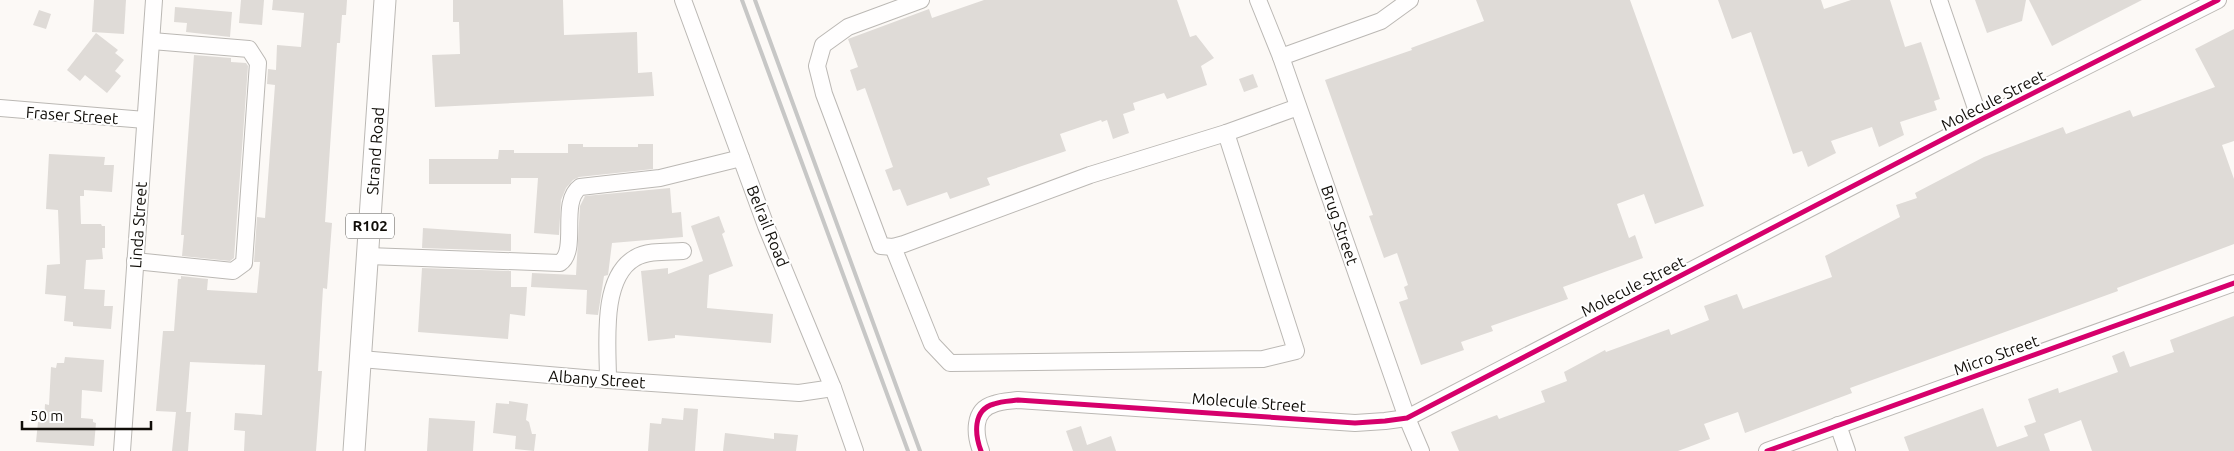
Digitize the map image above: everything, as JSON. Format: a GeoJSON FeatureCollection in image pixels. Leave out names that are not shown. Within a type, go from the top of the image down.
{"type":"FeatureCollection","features":[{"type":"Feature","properties":{"kind":"main road","name":"Strand Road"},"geometry":{"type":"LineString","coordinates":[[354,451],[385,0]]}},
{"type":"Feature","properties":{"kind":"street","name":"Linda Street"},"geometry":{"type":"LineString","coordinates":[[122,451],[154,0]]}},
{"type":"Feature","properties":{"kind":"street","name":"Belrail Road"},"geometry":{"type":"LineString","coordinates":[[683,0],[766,226],[833,388],[855,451]]}},
{"type":"Feature","properties":{"kind":"street"},"geometry":{"type":"LineString","coordinates":[[921,0],[848,27],[823,45],[817,66],[824,94],[882,246],[893,247],[1090,175],[1226,133],[1298,107]]}},
{"type":"Feature","properties":{"kind":"street","name":"Brug Street"},"geometry":{"type":"LineString","coordinates":[[1258,0],[1281,57],[1407,418],[1421,451]]}},
{"type":"Feature","properties":{"kind":"street"},"geometry":{"type":"LineString","coordinates":[[1281,57],[1382,20],[1410,0]]}},
{"type":"Feature","properties":{"kind":"street"},"geometry":{"type":"LineString","coordinates":[[1939,0],[1980,120]]}},
{"type":"Feature","properties":{"kind":"street","name":"Molecule Street"},"geometry":{"type":"LineString","coordinates":[[981,451],[976,424],[983,411],[994,403],[1018,400],[1355,423],[1407,418],[1980,120],[2218,0]]}},
{"type":"Feature","properties":{"kind":"street"},"geometry":{"type":"LineString","coordinates":[[135,262],[233,271],[244,263],[249,201],[258,63],[250,49],[152,41]]}},
{"type":"Feature","properties":{"kind":"street","name":"Fraser Street"},"geometry":{"type":"LineString","coordinates":[[0,108],[145,120]]}},
{"type":"Feature","properties":{"kind":"street"},"geometry":{"type":"LineString","coordinates":[[893,247],[932,344],[950,363],[1263,359],[1296,351],[1226,133]]}},
{"type":"Feature","properties":{"kind":"street"},"geometry":{"type":"LineString","coordinates":[[368,256],[560,263],[567,256],[572,196],[580,187],[660,178],[741,158]]}},
{"type":"Feature","properties":{"kind":"street"},"geometry":{"type":"LineString","coordinates":[[608,380],[609,307],[619,274],[626,265],[643,255],[684,251]]}},
{"type":"Feature","properties":{"kind":"street","name":"Micro Street"},"geometry":{"type":"LineString","coordinates":[[1766,451],[2234,283]]}},
{"type":"Feature","properties":{"kind":"street","name":"Albany Street"},"geometry":{"type":"LineString","coordinates":[[361,359],[608,380],[799,393],[833,388]]}},
{"type":"Feature","properties":{"kind":"street"},"geometry":{"type":"LineString","coordinates":[[1838,426],[1847,451]]}},
{"type":"Feature","properties":{"kind":"building"},"geometry":{"type":"Polygon","coordinates":[[[94,0],[126,0],[124,34],[92,32],[94,0]]]}},
{"type":"Feature","properties":{"kind":"building"},"geometry":{"type":"Polygon","coordinates":[[[241,0],[264,0],[262,25],[239,23],[241,0]]]}},
{"type":"Feature","properties":{"kind":"building"},"geometry":{"type":"Polygon","coordinates":[[[273,0],[347,0],[346,15],[342,15],[340,43],[337,43],[325,222],[332,223],[327,289],[323,288],[318,371],[322,371],[316,451],[244,451],[245,431],[234,430],[235,413],[262,415],[265,365],[190,362],[186,412],[191,412],[188,451],[172,451],[176,412],[156,411],[163,331],[174,331],[178,279],[181,279],[181,276],[208,279],[207,290],[257,293],[260,262],[254,262],[257,217],[265,218],[275,85],[267,84],[268,69],[276,70],[277,45],[301,47],[304,13],[272,10],[273,0]]]}},
{"type":"Feature","properties":{"kind":"building"},"geometry":{"type":"Polygon","coordinates":[[[453,0],[563,0],[564,35],[637,32],[638,73],[652,72],[654,96],[435,107],[432,55],[460,54],[459,22],[453,22],[453,0]]]}},
{"type":"Feature","properties":{"kind":"building"},"geometry":{"type":"Polygon","coordinates":[[[984,0],[1177,0],[1190,37],[1196,35],[1214,58],[1201,66],[1207,85],[1167,99],[1164,93],[1133,103],[1135,110],[1123,114],[1129,133],[1113,139],[1107,120],[1102,122],[1101,120],[1060,134],[1066,151],[987,178],[990,185],[950,199],[947,192],[907,206],[900,189],[893,191],[885,170],[893,167],[865,88],[857,91],[850,70],[858,67],[848,39],[929,9],[932,18],[984,0]]]}},
{"type":"Feature","properties":{"kind":"building"},"geometry":{"type":"Polygon","coordinates":[[[1476,0],[1630,0],[1704,206],[1655,224],[1644,194],[1617,204],[1629,238],[1635,235],[1643,258],[1563,287],[1568,299],[1491,326],[1493,331],[1461,342],[1464,350],[1421,365],[1399,302],[1408,299],[1404,287],[1408,285],[1397,253],[1384,258],[1369,216],[1373,215],[1325,80],[1412,50],[1411,48],[1484,21],[1476,0]]]}},
{"type":"Feature","properties":{"kind":"building"},"geometry":{"type":"Polygon","coordinates":[[[1718,0],[1821,0],[1824,9],[1851,0],[1890,0],[1905,47],[1921,42],[1940,99],[1934,101],[1937,110],[1900,122],[1904,135],[1879,147],[1872,127],[1831,141],[1836,153],[1808,167],[1802,151],[1793,154],[1751,32],[1732,39],[1718,0]]]}},
{"type":"Feature","properties":{"kind":"building"},"geometry":{"type":"Polygon","coordinates":[[[1975,0],[2026,0],[2022,21],[1987,33],[1975,0]]]}},
{"type":"Feature","properties":{"kind":"building"},"geometry":{"type":"Polygon","coordinates":[[[2029,0],[2142,0],[2052,46],[2029,0]]]}},
{"type":"Feature","properties":{"kind":"building"},"geometry":{"type":"Polygon","coordinates":[[[175,7],[232,12],[230,37],[186,32],[187,23],[174,22],[175,7]]]}},
{"type":"Feature","properties":{"kind":"building"},"geometry":{"type":"Polygon","coordinates":[[[39,10],[51,14],[46,29],[33,25],[39,10]]]}},
{"type":"Feature","properties":{"kind":"building"},"geometry":{"type":"Polygon","coordinates":[[[2234,29],[2234,141],[2222,145],[2234,179],[2234,244],[2117,288],[2118,291],[1850,388],[1852,393],[1745,433],[1738,412],[1704,424],[1710,439],[1678,451],[1459,451],[1451,432],[1497,415],[1499,419],[1545,402],[1541,391],[1567,381],[1564,372],[1605,350],[1606,352],[1669,329],[1671,335],[1709,320],[1704,306],[1737,294],[1743,309],[1832,277],[1825,256],[1900,217],[1896,205],[1917,198],[1915,193],[1984,157],[2063,127],[2066,134],[2130,110],[2133,117],[2215,87],[2195,49],[2234,29]]]}},
{"type":"Feature","properties":{"kind":"building"},"geometry":{"type":"Polygon","coordinates":[[[96,33],[118,50],[115,53],[124,60],[115,71],[121,76],[107,93],[85,75],[80,81],[67,70],[96,33]]]}},
{"type":"Feature","properties":{"kind":"building"},"geometry":{"type":"Polygon","coordinates":[[[194,55],[231,58],[231,62],[246,63],[248,66],[234,258],[230,261],[182,256],[184,235],[181,235],[194,55]]]}},
{"type":"Feature","properties":{"kind":"building"},"geometry":{"type":"Polygon","coordinates":[[[1253,74],[1258,87],[1244,92],[1239,79],[1253,74]]]}},
{"type":"Feature","properties":{"kind":"building"},"geometry":{"type":"Polygon","coordinates":[[[568,144],[583,144],[583,147],[638,147],[638,144],[653,144],[653,169],[579,177],[573,180],[566,188],[561,200],[559,235],[534,233],[538,178],[511,178],[511,184],[429,184],[429,159],[498,159],[499,150],[514,150],[514,153],[568,153],[568,144]]]}},
{"type":"Feature","properties":{"kind":"building"},"geometry":{"type":"Polygon","coordinates":[[[49,154],[105,157],[104,165],[114,165],[112,192],[84,190],[84,196],[80,196],[81,224],[101,224],[105,226],[105,248],[102,248],[103,259],[86,260],[84,289],[105,290],[104,306],[113,306],[111,329],[73,326],[73,322],[64,321],[66,296],[45,294],[47,265],[60,264],[58,210],[46,209],[49,154]]]}},
{"type":"Feature","properties":{"kind":"building"},"geometry":{"type":"Polygon","coordinates":[[[670,188],[672,213],[681,212],[683,237],[612,243],[608,275],[604,276],[598,315],[586,314],[587,290],[531,287],[532,273],[576,275],[580,206],[585,196],[670,188]]]}},
{"type":"Feature","properties":{"kind":"building"},"geometry":{"type":"Polygon","coordinates":[[[719,216],[725,232],[722,234],[733,266],[709,275],[707,308],[773,314],[771,343],[675,335],[675,338],[648,341],[641,271],[668,268],[668,274],[703,261],[691,226],[719,216]]]}},
{"type":"Feature","properties":{"kind":"building"},"geometry":{"type":"Polygon","coordinates":[[[423,228],[511,234],[511,251],[422,248],[423,228]]]}},
{"type":"Feature","properties":{"kind":"building"},"geometry":{"type":"Polygon","coordinates":[[[422,268],[511,271],[511,287],[527,287],[525,316],[510,314],[508,339],[418,332],[422,268]]]}},
{"type":"Feature","properties":{"kind":"building"},"geometry":{"type":"Polygon","coordinates":[[[2234,316],[2234,451],[2092,451],[2081,420],[2044,434],[2050,451],[1909,451],[1904,437],[1983,408],[1997,447],[2028,436],[2024,426],[2036,422],[2028,399],[2058,388],[2059,393],[2118,372],[2112,356],[2124,351],[2130,367],[2174,352],[2170,340],[2234,316]]]}},
{"type":"Feature","properties":{"kind":"building"},"geometry":{"type":"Polygon","coordinates":[[[65,357],[104,360],[102,392],[82,390],[81,418],[93,419],[93,422],[96,423],[94,446],[36,442],[38,422],[44,423],[45,404],[49,405],[51,367],[56,368],[57,363],[64,363],[65,357]]]}},
{"type":"Feature","properties":{"kind":"building"},"geometry":{"type":"Polygon","coordinates":[[[509,401],[528,404],[526,420],[529,422],[532,434],[536,434],[534,451],[515,449],[516,436],[493,433],[496,403],[509,404],[509,401]]]}},
{"type":"Feature","properties":{"kind":"building"},"geometry":{"type":"Polygon","coordinates":[[[684,408],[698,409],[695,451],[648,451],[650,423],[661,424],[662,418],[683,420],[684,408]]]}},
{"type":"Feature","properties":{"kind":"building"},"geometry":{"type":"Polygon","coordinates":[[[429,418],[475,421],[473,451],[427,451],[429,418]]]}},
{"type":"Feature","properties":{"kind":"building"},"geometry":{"type":"Polygon","coordinates":[[[1081,426],[1087,445],[1111,436],[1116,451],[1073,451],[1066,431],[1081,426]]]}},
{"type":"Feature","properties":{"kind":"building"},"geometry":{"type":"Polygon","coordinates":[[[725,433],[774,439],[774,433],[798,435],[796,451],[723,451],[725,433]]]}},
{"type":"Feature","properties":{"kind":"railway"},"geometry":{"type":"LineString","coordinates":[[742,0],[908,451]]}},
{"type":"Feature","properties":{"kind":"railway"},"geometry":{"type":"LineString","coordinates":[[755,0],[920,451]]}},
{"type":"Feature","properties":{"kind":"cycle path"},"geometry":{"type":"LineString","coordinates":[[981,451],[977,438],[977,424],[982,412],[987,407],[997,403],[1018,400],[1355,423],[1407,418],[1980,120],[2218,0]]}},
{"type":"Feature","properties":{"kind":"cycle path"},"geometry":{"type":"LineString","coordinates":[[1767,451],[2234,283]]}}]}
